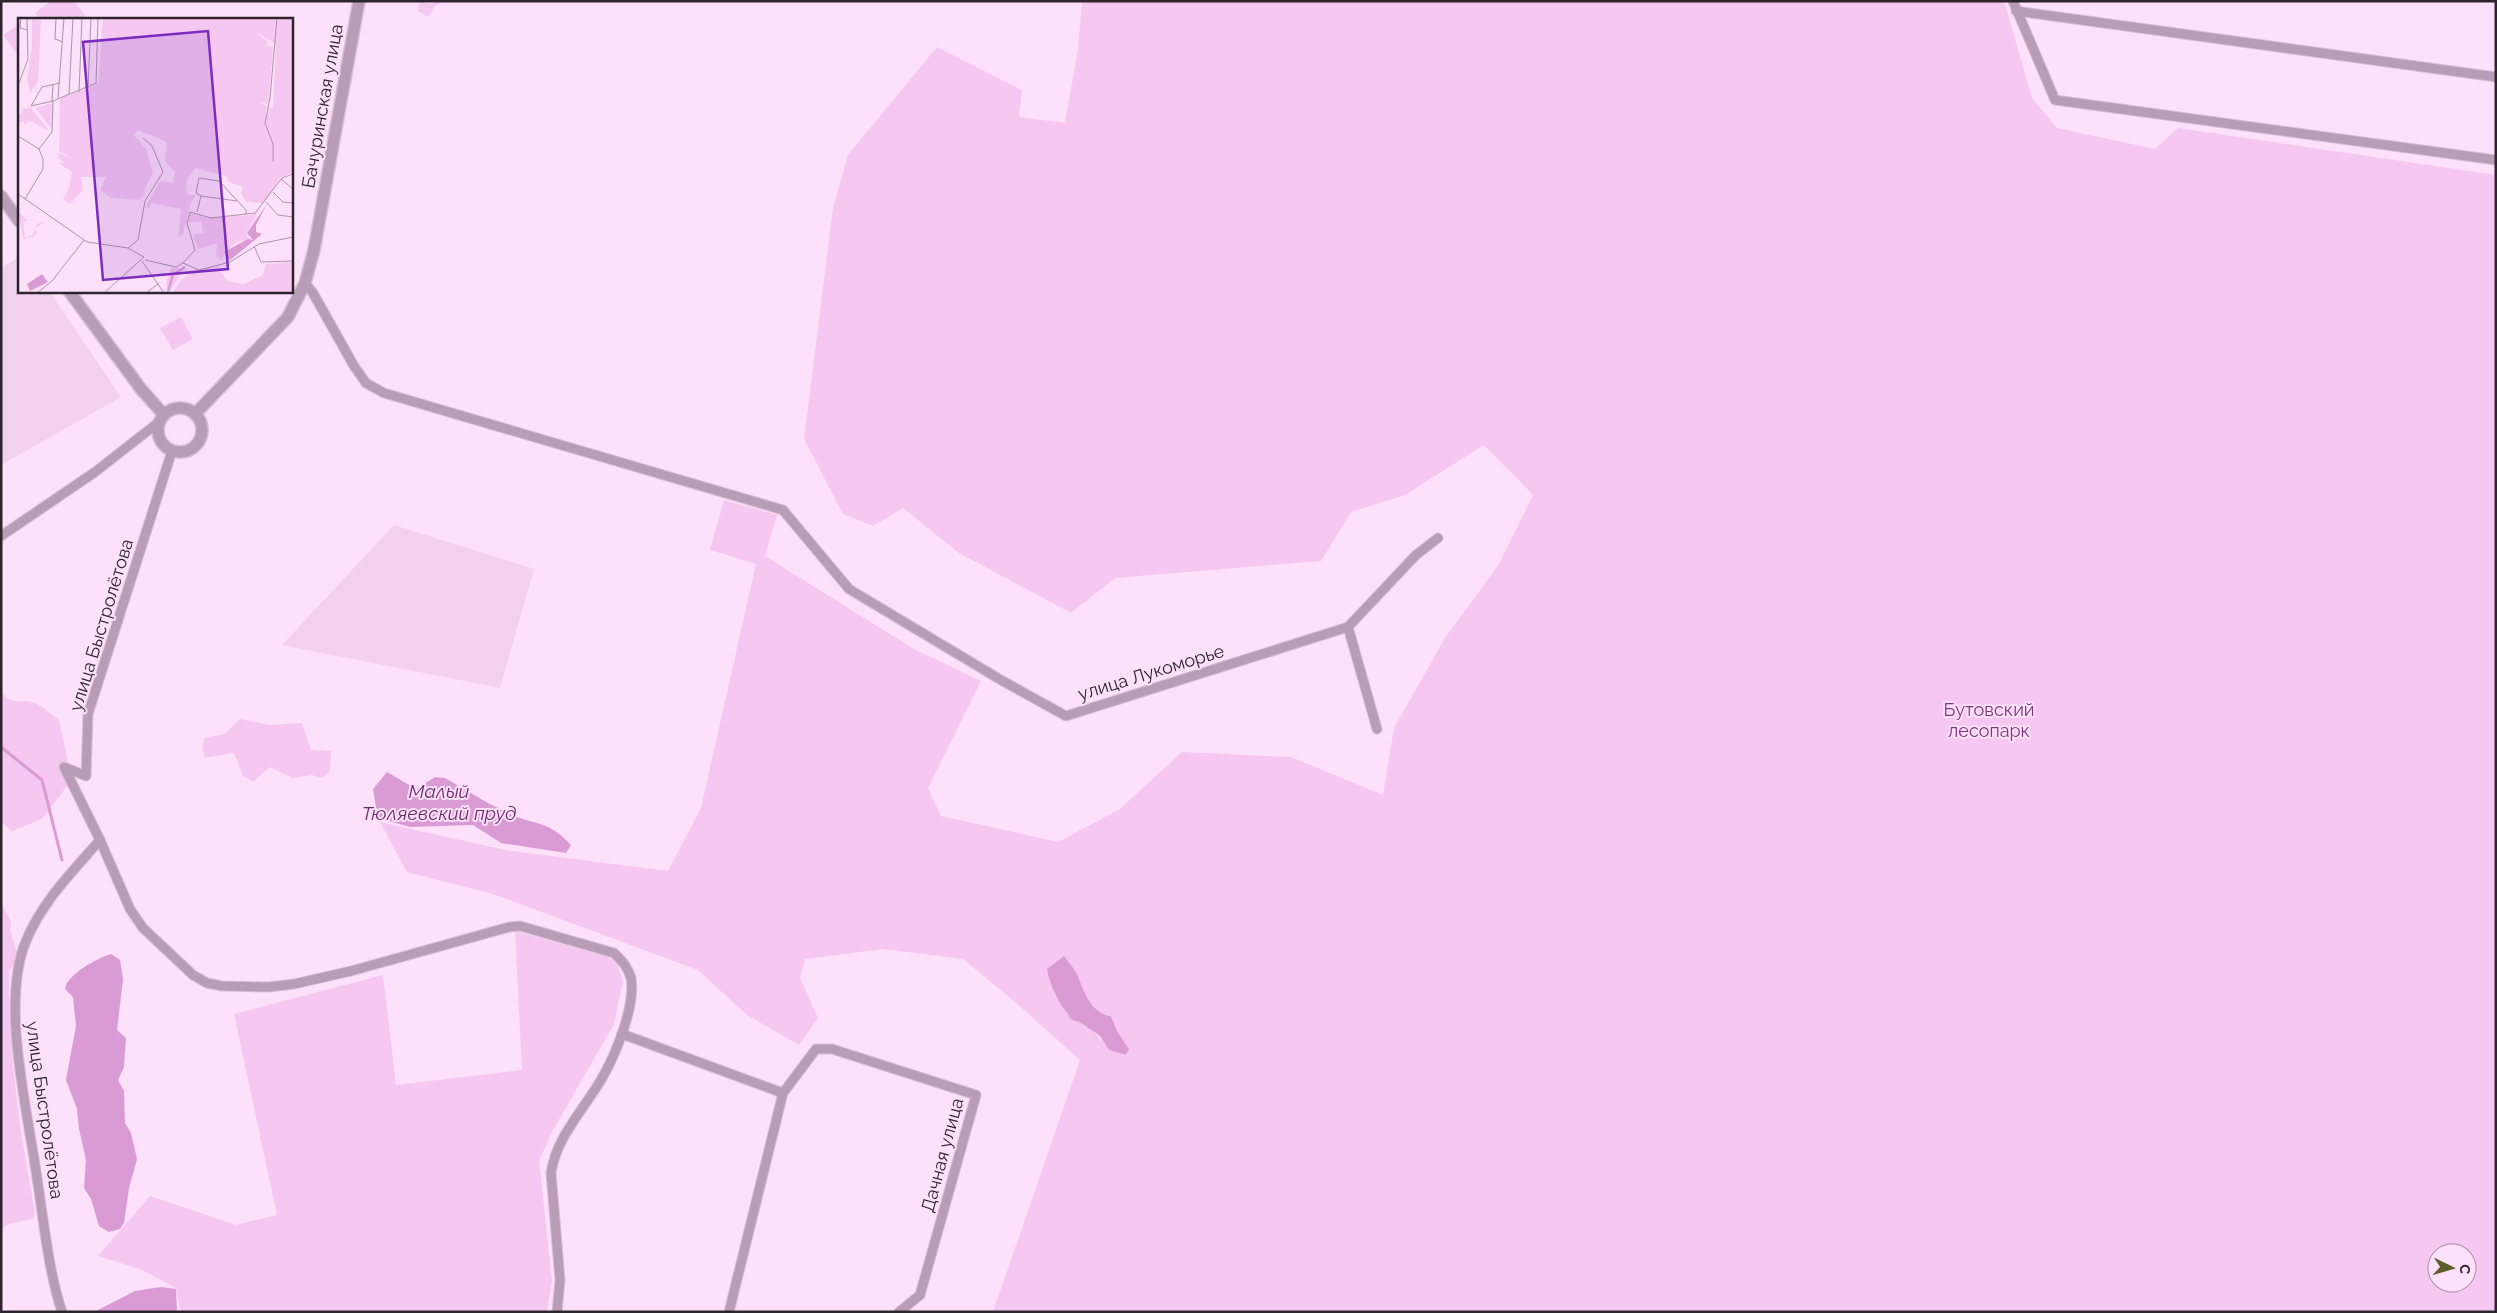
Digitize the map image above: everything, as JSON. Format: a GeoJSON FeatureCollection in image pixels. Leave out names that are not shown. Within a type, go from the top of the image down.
{"type":"FeatureCollection","features":[{"type":"Feature","properties":{"kind":"street","name":"Бачуринская улица"},"geometry":{"type":"LineString","coordinates":[[195,414],[288,317],[305,283],[314,250],[359,1]]}},
{"type":"Feature","properties":{"kind":"street"},"geometry":{"type":"LineString","coordinates":[[2013,1],[2054,100],[2496,160]]}},
{"type":"Feature","properties":{"kind":"street"},"geometry":{"type":"LineString","coordinates":[[2016,11],[2496,77]]}},
{"type":"Feature","properties":{"kind":"street"},"geometry":{"type":"LineString","coordinates":[[1,196],[18,220]]}},
{"type":"Feature","properties":{"kind":"street","name":"улица Лукоморье"},"geometry":{"type":"LineString","coordinates":[[305,283],[314,293],[354,366],[366,382],[384,393],[783,510],[849,589],[1001,680],[1066,716],[1348,627],[1416,555],[1438,538]]}},
{"type":"Feature","properties":{"kind":"street"},"geometry":{"type":"LineString","coordinates":[[70,292],[162,419]]}},
{"type":"Feature","properties":{"kind":"street"},"geometry":{"type":"LineString","coordinates":[[1,536],[95,472],[162,419],[180,408],[195,414],[202,430],[196,446],[189,451],[172,451],[160,439],[158,431],[162,419]]}},
{"type":"Feature","properties":{"kind":"street","name":"улица Быстролётова"},"geometry":{"type":"LineString","coordinates":[[62,1312],[50,1255],[19,1055],[16,1007],[18,973],[25,942],[40,913],[59,887],[100,840],[64,767],[86,776],[88,714],[172,451]]}},
{"type":"Feature","properties":{"kind":"street"},"geometry":{"type":"LineString","coordinates":[[1348,627],[1377,729]]}},
{"type":"Feature","properties":{"kind":"street"},"geometry":{"type":"LineString","coordinates":[[100,840],[126,902],[143,928],[193,975],[207,983],[222,986],[294,984],[351,971],[509,927],[520,926],[614,953],[625,964],[631,979],[631,998],[622,1034],[602,1078],[560,1144],[553,1159],[551,1173],[560,1280],[557,1312]]}},
{"type":"Feature","properties":{"kind":"street"},"geometry":{"type":"LineString","coordinates":[[622,1034],[783,1093]]}},
{"type":"Feature","properties":{"kind":"street","name":"Дачная улица"},"geometry":{"type":"LineString","coordinates":[[729,1312],[783,1093],[816,1049],[832,1049],[976,1095],[920,1295],[899,1312]]}},
{"type":"Feature","properties":{"kind":"shaded area"},"geometry":{"type":"Polygon","coordinates":[[[18,257],[18,292],[50,292],[121,397],[1,465],[1,269],[18,257]]]}},
{"type":"Feature","properties":{"kind":"shaded area"},"geometry":{"type":"Polygon","coordinates":[[[394,525],[534,569],[500,688],[282,645],[394,525]]]}},
{"type":"Feature","properties":{"kind":"green space"},"geometry":{"type":"Polygon","coordinates":[[[51,1],[75,1],[86,18],[38,18],[35,13],[51,1]]]}},
{"type":"Feature","properties":{"kind":"green space"},"geometry":{"type":"Polygon","coordinates":[[[420,1],[429,4],[442,1],[434,7],[429,17],[418,11],[420,1]]]}},
{"type":"Feature","properties":{"kind":"green space","name":"Бутовский лесопарк"},"geometry":{"type":"Polygon","coordinates":[[[1082,1],[2004,1],[2032,98],[2057,128],[2155,149],[2178,128],[2496,175],[2496,1312],[993,1312],[1080,1060],[1014,1001],[963,959],[883,949],[805,959],[800,978],[818,1018],[799,1045],[747,1015],[698,970],[493,894],[407,872],[380,822],[505,850],[668,871],[701,808],[756,564],[710,550],[724,500],[777,515],[765,556],[912,648],[981,681],[928,788],[941,816],[1058,842],[1120,809],[1182,752],[1291,757],[1383,795],[1394,728],[1445,638],[1499,564],[1533,495],[1484,445],[1405,495],[1351,512],[1321,561],[1115,578],[1071,613],[959,553],[903,508],[873,526],[843,514],[804,439],[833,208],[848,155],[937,47],[1022,90],[1019,117],[1065,123],[1078,49],[1082,1]],[[1078,975],[1057,993],[1070,1019],[1092,1031],[1109,1050],[1129,1049],[1117,1031],[1111,1016],[1099,1011],[1089,1001],[1078,975]]]}},
{"type":"Feature","properties":{"kind":"green space"},"geometry":{"type":"Polygon","coordinates":[[[18,25],[18,56],[3,35],[18,25]]]}},
{"type":"Feature","properties":{"kind":"green space"},"geometry":{"type":"Polygon","coordinates":[[[181,317],[193,339],[173,350],[160,328],[181,317]]]}},
{"type":"Feature","properties":{"kind":"green space"},"geometry":{"type":"Polygon","coordinates":[[[1,692],[10,700],[27,701],[37,704],[59,720],[69,767],[67,786],[42,819],[12,831],[1,822],[1,692]]]}},
{"type":"Feature","properties":{"kind":"green space"},"geometry":{"type":"Polygon","coordinates":[[[240,719],[270,725],[302,723],[311,750],[331,751],[330,771],[322,778],[312,775],[293,778],[270,767],[253,782],[243,776],[234,753],[205,758],[202,747],[205,738],[224,734],[240,719]]]}},
{"type":"Feature","properties":{"kind":"green space"},"geometry":{"type":"Polygon","coordinates":[[[1,903],[11,921],[10,931],[17,952],[15,962],[9,972],[13,1062],[24,1152],[35,1212],[33,1219],[8,1224],[1,1229],[1,903]]]}},
{"type":"Feature","properties":{"kind":"green space"},"geometry":{"type":"Polygon","coordinates":[[[515,931],[608,957],[617,963],[623,981],[614,1024],[552,1132],[539,1161],[552,1281],[547,1312],[181,1312],[176,1288],[140,1269],[98,1256],[150,1196],[236,1225],[277,1215],[234,1014],[383,975],[396,1085],[522,1070],[515,931]]]}},
{"type":"Feature","properties":{"kind":"water","name":"Малый Тюляевский пруд"},"geometry":{"type":"Polygon","coordinates":[[[387,772],[416,789],[435,777],[445,778],[502,810],[519,818],[549,827],[571,845],[566,853],[501,843],[473,825],[410,827],[378,818],[373,789],[387,772]]]}},
{"type":"Feature","properties":{"kind":"water"},"geometry":{"type":"Polygon","coordinates":[[[111,954],[120,960],[123,979],[117,1030],[126,1038],[124,1067],[118,1080],[124,1091],[125,1123],[131,1133],[137,1159],[129,1188],[124,1223],[120,1229],[109,1232],[99,1226],[91,1199],[84,1188],[86,1160],[79,1129],[77,1109],[66,1080],[76,1026],[73,997],[65,989],[67,983],[77,972],[111,954]]]}},
{"type":"Feature","properties":{"kind":"water"},"geometry":{"type":"Polygon","coordinates":[[[1064,956],[1077,973],[1089,1001],[1099,1011],[1111,1016],[1117,1031],[1129,1049],[1126,1055],[1109,1050],[1100,1036],[1081,1023],[1070,1019],[1061,1005],[1052,986],[1047,969],[1064,956]]]}},
{"type":"Feature","properties":{"kind":"water"},"geometry":{"type":"Polygon","coordinates":[[[161,1287],[176,1289],[177,1312],[94,1312],[135,1291],[161,1287]]]}},
{"type":"Feature","properties":{"kind":"waterway"},"geometry":{"type":"LineString","coordinates":[[1,747],[42,780],[62,860]]}}]}
